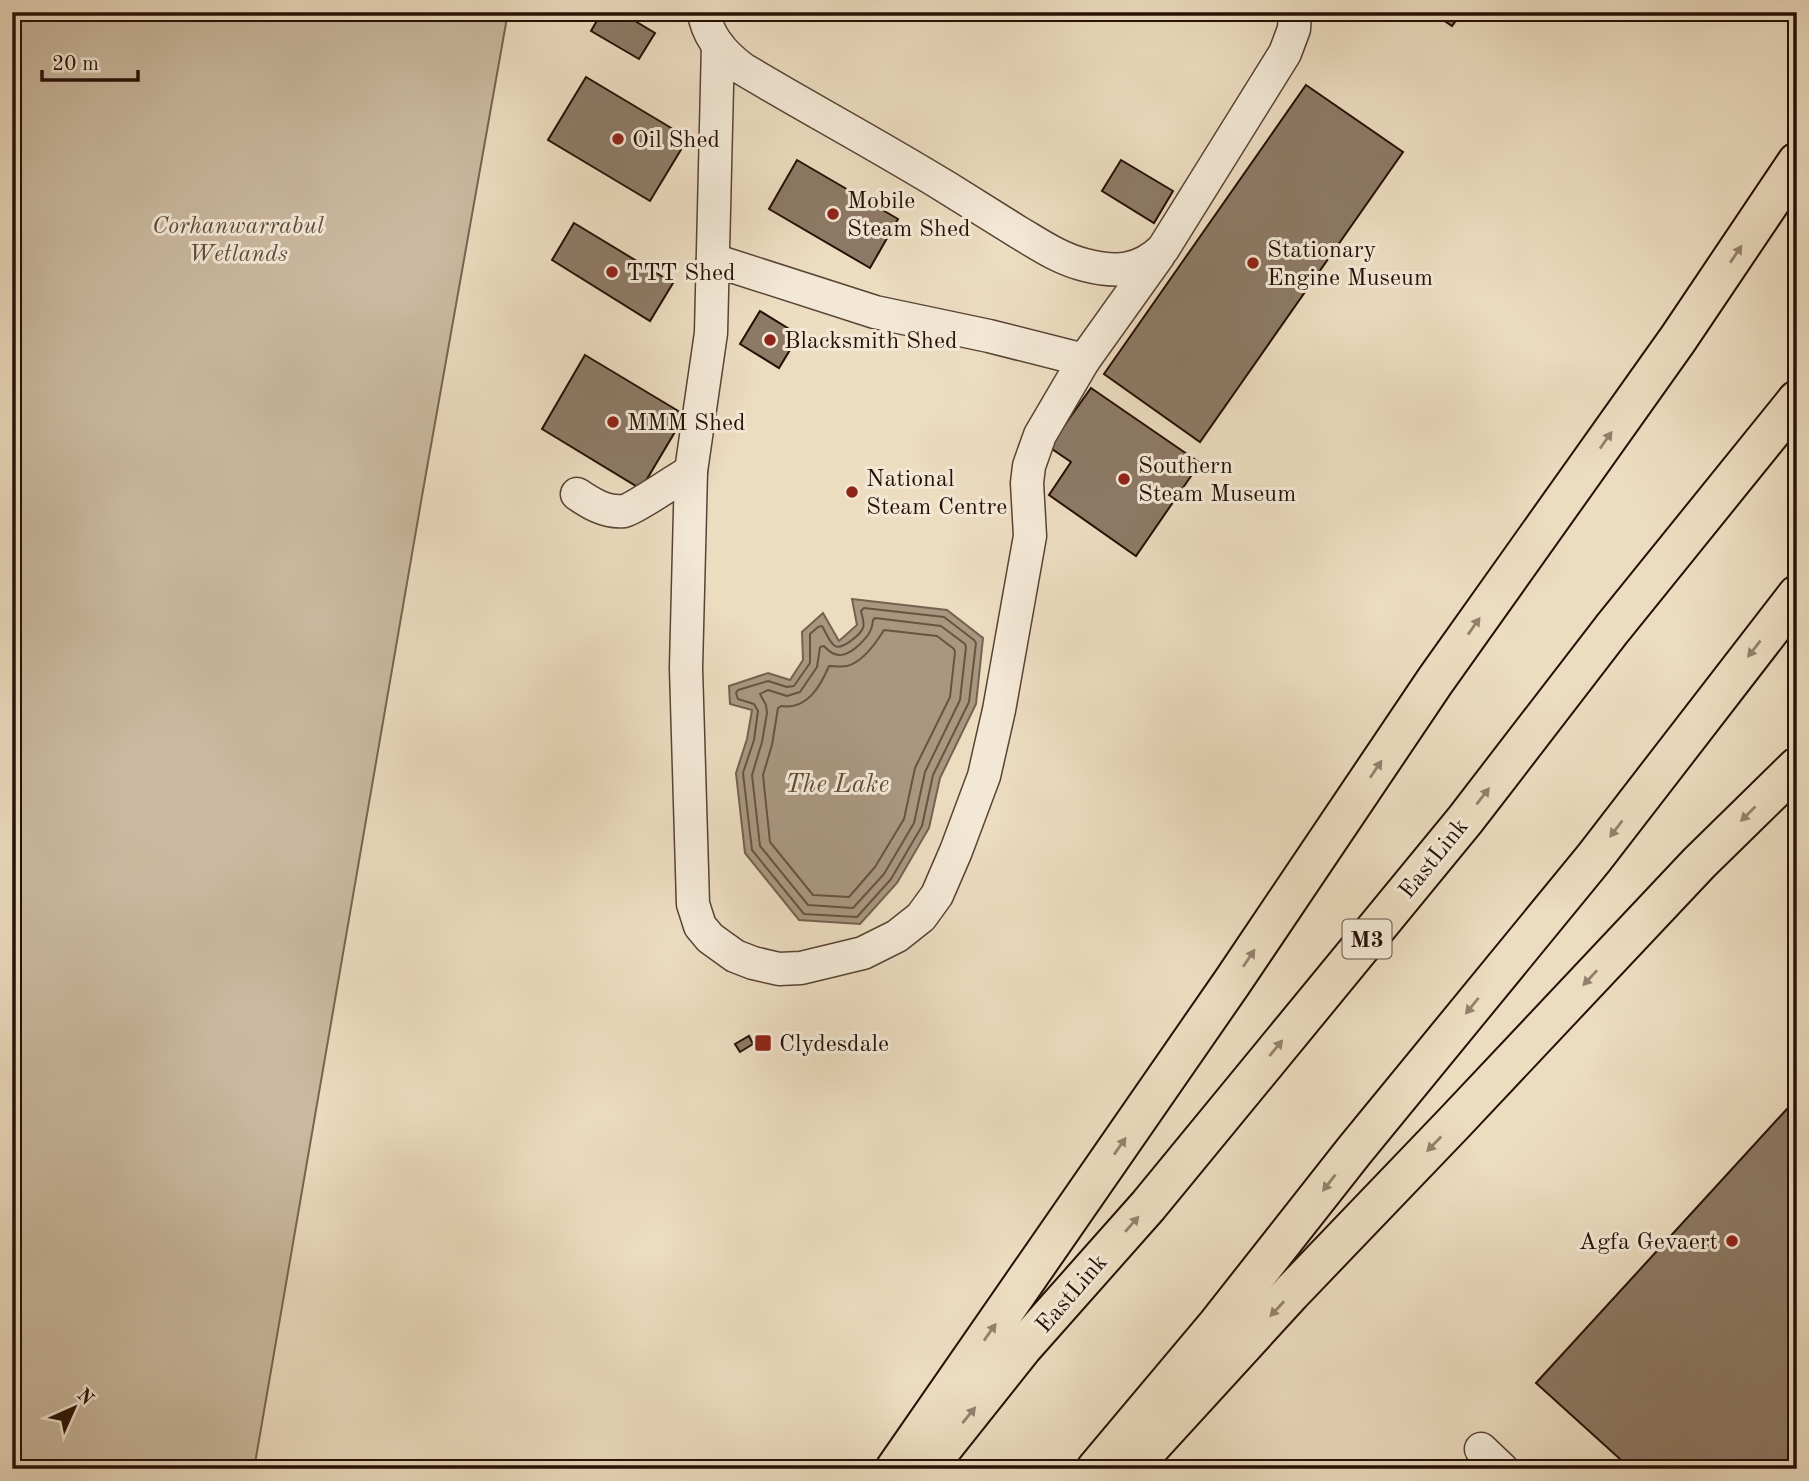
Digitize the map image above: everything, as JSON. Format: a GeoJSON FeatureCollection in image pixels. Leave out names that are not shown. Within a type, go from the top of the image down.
{"type":"FeatureCollection","features":[{"type":"Feature","properties":{"kind":"highway"},"geometry":{"type":"LineString","coordinates":[[895,1469],[1233,981],[1435,681],[1678,340],[1797,162]]}},
{"type":"Feature","properties":{"kind":"highway","name":"EastLink"},"geometry":{"type":"LineString","coordinates":[[926,1469],[1023,1347],[1148,1206],[1465,820],[1612,629],[1797,400]]}},
{"type":"Feature","properties":{"kind":"highway"},"geometry":{"type":"LineString","coordinates":[[1096,1469],[1217,1325],[1354,1151],[1594,858],[1797,595]]}},
{"type":"Feature","properties":{"kind":"highway"},"geometry":{"type":"LineString","coordinates":[[1130,1469],[1291,1293],[1615,951],[1699,863],[1797,767]]}},
{"type":"Feature","properties":{"kind":"lane"},"geometry":{"type":"LineString","coordinates":[[704,12],[710,34],[731,60],[743,69],[913,167],[1055,254],[1076,262],[1113,270],[1130,269],[1144,264],[1163,249]]}},
{"type":"Feature","properties":{"kind":"lane"},"geometry":{"type":"LineString","coordinates":[[718,45],[711,333],[691,471],[686,668],[693,904],[700,926],[710,938],[735,956],[779,969],[801,968],[863,953],[897,936],[921,917],[937,895],[984,776],[999,710],[1030,536],[1027,483],[1029,466],[1040,435],[1084,360],[1163,249],[1285,53],[1294,29],[1295,12]]}},
{"type":"Feature","properties":{"kind":"lane"},"geometry":{"type":"LineString","coordinates":[[713,260],[875,312],[989,336],[1084,360]]}},
{"type":"Feature","properties":{"kind":"lane"},"geometry":{"type":"LineString","coordinates":[[577,495],[595,506],[625,511],[691,471]]}},
{"type":"Feature","properties":{"kind":"green space","name":"Corhanwarrabul Wetlands"},"geometry":{"type":"Polygon","coordinates":[[[12,12],[508,12],[254,1469],[12,1469],[12,12]]]}},
{"type":"Feature","properties":{"kind":"water","name":"The Lake"},"geometry":{"type":"Polygon","coordinates":[[[852,599],[947,610],[983,638],[976,704],[940,778],[929,828],[897,883],[860,924],[799,920],[745,853],[736,773],[747,739],[752,710],[730,704],[729,686],[768,673],[790,680],[803,660],[802,632],[823,613],[839,641],[857,625],[852,599]]]}},
{"type":"Feature","properties":{"kind":"building"},"geometry":{"type":"Polygon","coordinates":[[[602,12],[620,12],[655,33],[639,59],[591,31],[602,12]]]}},
{"type":"Feature","properties":{"kind":"building"},"geometry":{"type":"Polygon","coordinates":[[[1432,12],[1462,12],[1452,26],[1432,12]]]}},
{"type":"Feature","properties":{"kind":"building","name":"Oil Shed"},"geometry":{"type":"Polygon","coordinates":[[[586,77],[688,138],[650,201],[548,140],[586,77]]]}},
{"type":"Feature","properties":{"kind":"building","name":"Stationary Engine Museum"},"geometry":{"type":"Polygon","coordinates":[[[1306,85],[1403,152],[1200,442],[1104,374],[1306,85]]]}},
{"type":"Feature","properties":{"kind":"building","name":"Mobile Steam Shed"},"geometry":{"type":"Polygon","coordinates":[[[797,160],[898,219],[870,268],[769,209],[797,160]]]}},
{"type":"Feature","properties":{"kind":"building"},"geometry":{"type":"Polygon","coordinates":[[[1121,160],[1173,191],[1154,223],[1102,191],[1121,160]]]}},
{"type":"Feature","properties":{"kind":"building","name":"TTT Shed"},"geometry":{"type":"Polygon","coordinates":[[[574,223],[673,283],[650,321],[552,260],[574,223]]]}},
{"type":"Feature","properties":{"kind":"building","name":"Blacksmith Shed"},"geometry":{"type":"Polygon","coordinates":[[[760,311],[799,335],[779,368],[740,344],[760,311]]]}},
{"type":"Feature","properties":{"kind":"building","name":"MMM Shed"},"geometry":{"type":"Polygon","coordinates":[[[585,355],[685,415],[641,489],[542,429],[585,355]]]}},
{"type":"Feature","properties":{"kind":"building","name":"Southern Steam Museum"},"geometry":{"type":"Polygon","coordinates":[[[1091,388],[1200,463],[1136,556],[1049,495],[1071,462],[1049,447],[1091,388]]]}},
{"type":"Feature","properties":{"kind":"building"},"geometry":{"type":"Polygon","coordinates":[[[749,1036],[753,1044],[740,1052],[735,1044],[749,1036]]]}},
{"type":"Feature","properties":{"kind":"building","name":"Agfa Gevaert"},"geometry":{"type":"Polygon","coordinates":[[[1797,1098],[1797,1454],[1783,1469],[1631,1469],[1536,1383],[1797,1098]]]}},
{"type":"Feature","properties":{"kind":"building"},"geometry":{"type":"Polygon","coordinates":[[[1470,1456],[1484,1469],[1458,1469],[1470,1456]]]}},
{"type":"Feature","properties":{"kind":"place","name":"Oil Shed"},"geometry":{"type":"Point","coordinates":[618,139]}},
{"type":"Feature","properties":{"kind":"place","name":"Mobile Steam Shed"},"geometry":{"type":"Point","coordinates":[833,214]}},
{"type":"Feature","properties":{"kind":"place","name":"Stationary Engine Museum"},"geometry":{"type":"Point","coordinates":[1253,263]}},
{"type":"Feature","properties":{"kind":"place","name":"TTT Shed"},"geometry":{"type":"Point","coordinates":[612,272]}},
{"type":"Feature","properties":{"kind":"place","name":"Blacksmith Shed"},"geometry":{"type":"Point","coordinates":[770,340]}},
{"type":"Feature","properties":{"kind":"place","name":"MMM Shed"},"geometry":{"type":"Point","coordinates":[613,422]}},
{"type":"Feature","properties":{"kind":"place","name":"Southern Steam Museum"},"geometry":{"type":"Point","coordinates":[1124,479]}},
{"type":"Feature","properties":{"kind":"place","name":"National Steam Centre"},"geometry":{"type":"Point","coordinates":[852,492]}},
{"type":"Feature","properties":{"kind":"place","name":"Clydesdale"},"geometry":{"type":"Point","coordinates":[763,1043]}},
{"type":"Feature","properties":{"kind":"place","name":"Agfa Gevaert"},"geometry":{"type":"Point","coordinates":[1732,1241]}}]}
